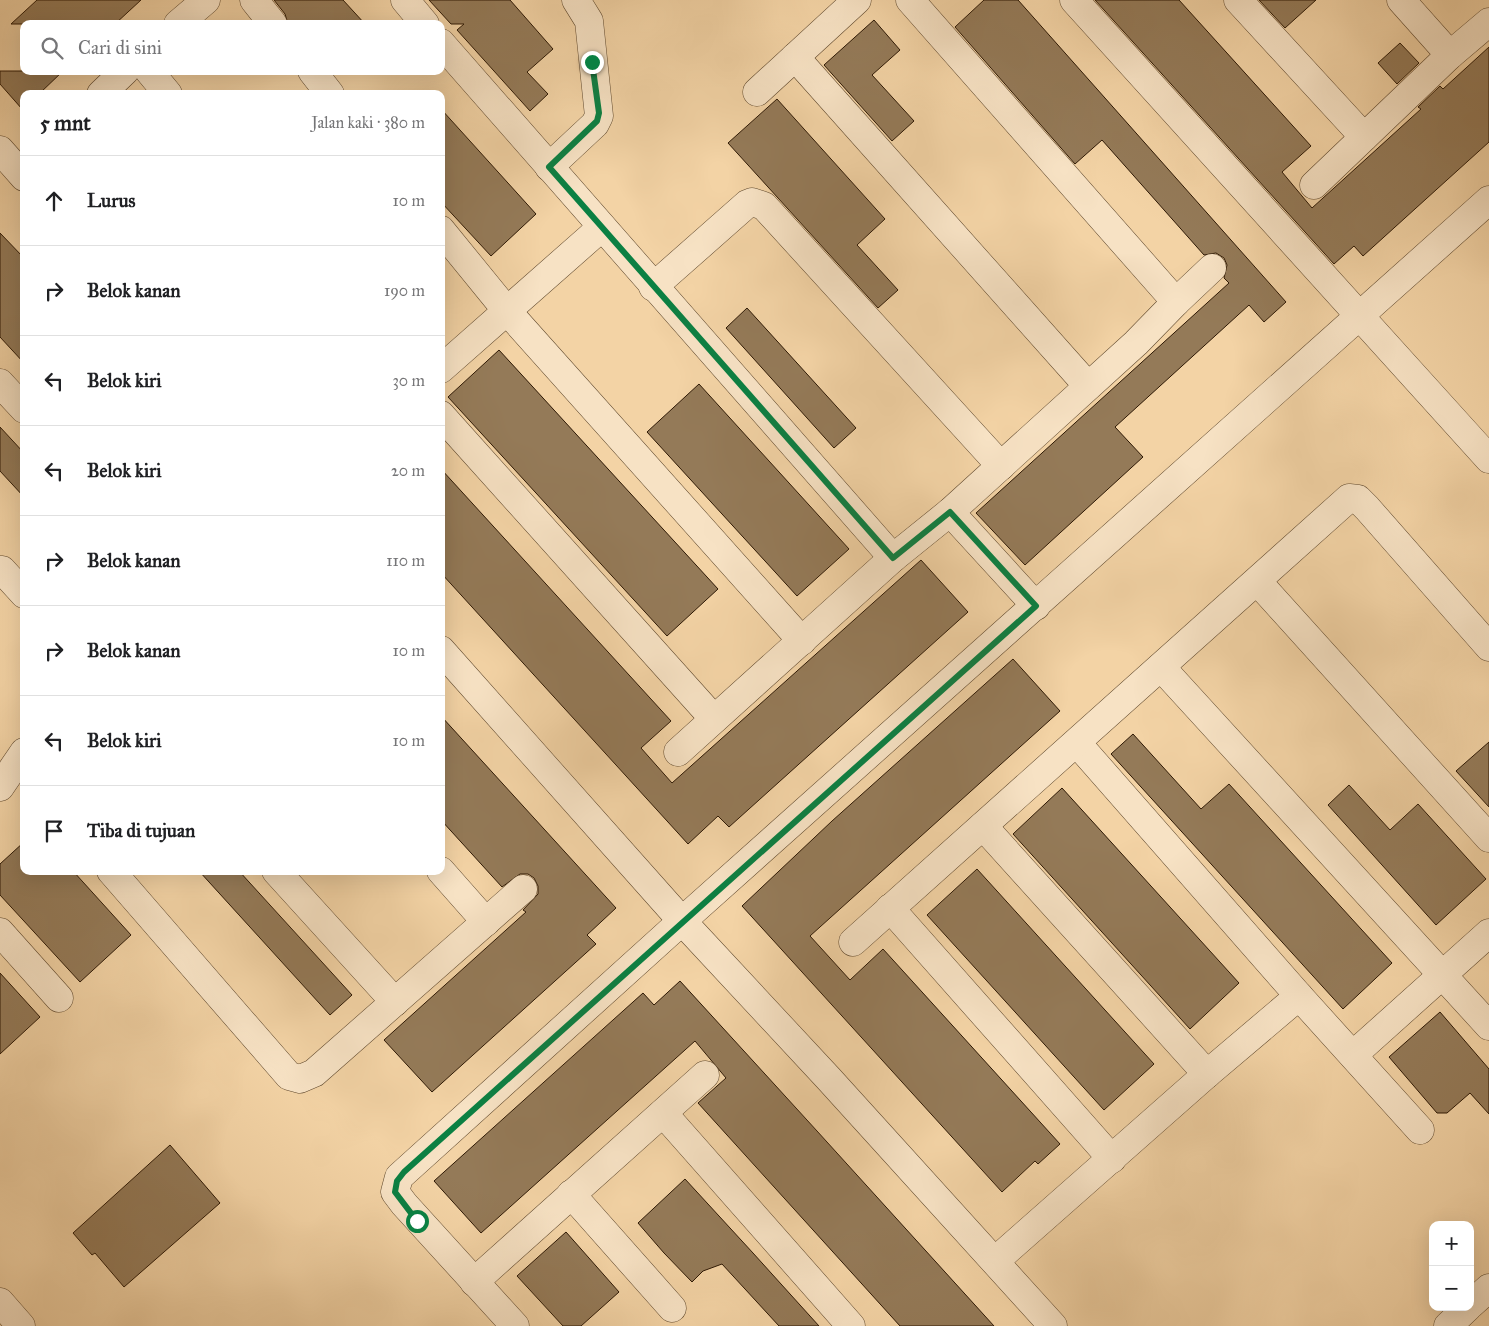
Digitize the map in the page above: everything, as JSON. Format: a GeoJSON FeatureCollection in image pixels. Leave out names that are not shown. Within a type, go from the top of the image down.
{"type":"FeatureCollection","features":[{"type":"Feature","properties":{"kind":"street"},"geometry":{"type":"LineString","coordinates":[[183,20],[206,0]]}},
{"type":"Feature","properties":{"kind":"street"},"geometry":{"type":"LineString","coordinates":[[254,0],[270,20]]}},
{"type":"Feature","properties":{"kind":"street"},"geometry":{"type":"LineString","coordinates":[[405,0],[422,20]]}},
{"type":"Feature","properties":{"kind":"street"},"geometry":{"type":"LineString","coordinates":[[549,167],[596,124],[598,116],[589,21],[576,0]]}},
{"type":"Feature","properties":{"kind":"street"},"geometry":{"type":"LineString","coordinates":[[757,92],[857,0]]}},
{"type":"Feature","properties":{"kind":"street"},"geometry":{"type":"LineString","coordinates":[[910,0],[1176,302]]}},
{"type":"Feature","properties":{"kind":"street"},"geometry":{"type":"LineString","coordinates":[[1074,0],[1360,314],[1489,459]]}},
{"type":"Feature","properties":{"kind":"street"},"geometry":{"type":"LineString","coordinates":[[1238,0],[1364,137]]}},
{"type":"Feature","properties":{"kind":"street"},"geometry":{"type":"LineString","coordinates":[[1401,0],[1450,55]]}},
{"type":"Feature","properties":{"kind":"street"},"geometry":{"type":"LineString","coordinates":[[1314,185],[1450,55],[1489,22]]}},
{"type":"Feature","properties":{"kind":"street"},"geometry":{"type":"LineString","coordinates":[[445,47],[653,287],[893,558]]}},
{"type":"Feature","properties":{"kind":"street"},"geometry":{"type":"LineString","coordinates":[[795,57],[1088,386]]}},
{"type":"Feature","properties":{"kind":"street"},"geometry":{"type":"LineString","coordinates":[[105,90],[121,75]]}},
{"type":"Feature","properties":{"kind":"street"},"geometry":{"type":"LineString","coordinates":[[152,75],[165,90]]}},
{"type":"Feature","properties":{"kind":"street"},"geometry":{"type":"LineString","coordinates":[[315,75],[327,90]]}},
{"type":"Feature","properties":{"kind":"street"},"geometry":{"type":"LineString","coordinates":[[0,150],[20,172]]}},
{"type":"Feature","properties":{"kind":"street"},"geometry":{"type":"LineString","coordinates":[[515,1326],[404,1204],[395,1192],[399,1177],[682,921],[1489,200]]}},
{"type":"Feature","properties":{"kind":"street"},"geometry":{"type":"LineString","coordinates":[[653,287],[747,204],[759,203],[764,206],[1000,466]]}},
{"type":"Feature","properties":{"kind":"street"},"geometry":{"type":"LineString","coordinates":[[445,365],[602,227]]}},
{"type":"Feature","properties":{"kind":"street"},"geometry":{"type":"LineString","coordinates":[[445,235],[507,311],[802,641]]}},
{"type":"Feature","properties":{"kind":"street"},"geometry":{"type":"LineString","coordinates":[[678,752],[893,558],[950,512],[1136,343],[1212,268]]}},
{"type":"Feature","properties":{"kind":"street"},"geometry":{"type":"LineString","coordinates":[[0,383],[20,405]]}},
{"type":"Feature","properties":{"kind":"street"},"geometry":{"type":"LineString","coordinates":[[445,419],[714,719]]}},
{"type":"Feature","properties":{"kind":"street"},"geometry":{"type":"LineString","coordinates":[[853,942],[1350,498],[1358,500],[1489,647]]}},
{"type":"Feature","properties":{"kind":"street"},"geometry":{"type":"LineString","coordinates":[[950,512],[1036,606]]}},
{"type":"Feature","properties":{"kind":"street"},"geometry":{"type":"LineString","coordinates":[[2,570],[20,590]]}},
{"type":"Feature","properties":{"kind":"street"},"geometry":{"type":"LineString","coordinates":[[1258,582],[1489,838]]}},
{"type":"Feature","properties":{"kind":"street"},"geometry":{"type":"LineString","coordinates":[[445,654],[682,921],[995,1260],[1053,1326]]}},
{"type":"Feature","properties":{"kind":"street"},"geometry":{"type":"LineString","coordinates":[[1161,668],[1443,973],[1489,1026]]}},
{"type":"Feature","properties":{"kind":"street"},"geometry":{"type":"LineString","coordinates":[[1077,743],[1299,996],[1420,1130]]}},
{"type":"Feature","properties":{"kind":"street"},"geometry":{"type":"LineString","coordinates":[[0,787],[20,763]]}},
{"type":"Feature","properties":{"kind":"street"},"geometry":{"type":"LineString","coordinates":[[983,826],[1207,1074]]}},
{"type":"Feature","properties":{"kind":"street"},"geometry":{"type":"LineString","coordinates":[[114,875],[290,1076],[300,1079],[314,1073],[523,889]]}},
{"type":"Feature","properties":{"kind":"street"},"geometry":{"type":"LineString","coordinates":[[280,875],[395,1002]]}},
{"type":"Feature","properties":{"kind":"street"},"geometry":{"type":"LineString","coordinates":[[445,875],[486,922]]}},
{"type":"Feature","properties":{"kind":"street"},"geometry":{"type":"LineString","coordinates":[[890,908],[1112,1159]]}},
{"type":"Feature","properties":{"kind":"street"},"geometry":{"type":"LineString","coordinates":[[0,932],[59,998]]}},
{"type":"Feature","properties":{"kind":"street"},"geometry":{"type":"LineString","coordinates":[[1353,1055],[1489,933]]}},
{"type":"Feature","properties":{"kind":"street"},"geometry":{"type":"LineString","coordinates":[[995,1260],[1299,996]]}},
{"type":"Feature","properties":{"kind":"street"},"geometry":{"type":"LineString","coordinates":[[474,1282],[705,1075]]}},
{"type":"Feature","properties":{"kind":"street"},"geometry":{"type":"LineString","coordinates":[[663,1113],[851,1326]]}},
{"type":"Feature","properties":{"kind":"street"},"geometry":{"type":"LineString","coordinates":[[571,1194],[672,1308]]}},
{"type":"Feature","properties":{"kind":"street"},"geometry":{"type":"LineString","coordinates":[[1474,1302],[1489,1288]]}},
{"type":"Feature","properties":{"kind":"street"},"geometry":{"type":"LineString","coordinates":[[0,1302],[21,1326]]}},
{"type":"Feature","properties":{"kind":"street"},"geometry":{"type":"LineString","coordinates":[[1448,1326],[1464,1311]]}},
{"type":"Feature","properties":{"kind":"building"},"geometry":{"type":"Polygon","coordinates":[[[37,0],[141,0],[119,20],[20,20],[20,24],[11,24],[37,0]]]}},
{"type":"Feature","properties":{"kind":"building"},"geometry":{"type":"Polygon","coordinates":[[[274,0],[343,0],[361,20],[287,20],[285,14],[274,0]]]}},
{"type":"Feature","properties":{"kind":"building"},"geometry":{"type":"Polygon","coordinates":[[[429,0],[510,0],[553,49],[527,72],[548,94],[530,111],[457,30],[464,24],[451,24],[429,0]]]}},
{"type":"Feature","properties":{"kind":"building"},"geometry":{"type":"Polygon","coordinates":[[[984,0],[1018,0],[1286,302],[1264,322],[1249,305],[1115,427],[1143,457],[1025,565],[976,513],[1229,283],[1224,278],[1227,265],[1224,258],[1216,253],[1204,255],[1102,140],[1075,164],[955,27],[984,0]]]}},
{"type":"Feature","properties":{"kind":"building"},"geometry":{"type":"Polygon","coordinates":[[[1095,0],[1179,0],[1311,146],[1282,172],[1312,208],[1421,109],[1418,107],[1440,86],[1443,89],[1489,47],[1489,142],[1363,256],[1354,246],[1334,264],[1095,0]]]}},
{"type":"Feature","properties":{"kind":"building"},"geometry":{"type":"Polygon","coordinates":[[[1259,0],[1316,0],[1285,28],[1259,0]]]}},
{"type":"Feature","properties":{"kind":"building"},"geometry":{"type":"Polygon","coordinates":[[[874,20],[900,50],[872,75],[914,121],[892,141],[824,65],[874,20]]]}},
{"type":"Feature","properties":{"kind":"building"},"geometry":{"type":"Polygon","coordinates":[[[1400,43],[1419,63],[1397,84],[1378,63],[1400,43]]]}},
{"type":"Feature","properties":{"kind":"building"},"geometry":{"type":"Polygon","coordinates":[[[0,71],[20,71],[20,75],[59,75],[43,90],[20,90],[20,107],[0,84],[0,71]]]}},
{"type":"Feature","properties":{"kind":"building"},"geometry":{"type":"Polygon","coordinates":[[[777,99],[885,219],[857,245],[898,290],[878,308],[728,143],[777,99]]]}},
{"type":"Feature","properties":{"kind":"building"},"geometry":{"type":"Polygon","coordinates":[[[445,113],[536,214],[491,256],[445,206],[445,113]]]}},
{"type":"Feature","properties":{"kind":"building"},"geometry":{"type":"Polygon","coordinates":[[[0,233],[20,254],[20,359],[0,337],[0,233]]]}},
{"type":"Feature","properties":{"kind":"building"},"geometry":{"type":"Polygon","coordinates":[[[747,308],[856,428],[834,448],[726,328],[747,308]]]}},
{"type":"Feature","properties":{"kind":"building"},"geometry":{"type":"Polygon","coordinates":[[[499,350],[718,589],[667,636],[448,397],[499,350]]]}},
{"type":"Feature","properties":{"kind":"building"},"geometry":{"type":"Polygon","coordinates":[[[699,384],[849,549],[797,596],[647,432],[699,384]]]}},
{"type":"Feature","properties":{"kind":"building"},"geometry":{"type":"Polygon","coordinates":[[[0,427],[20,449],[20,493],[0,471],[0,427]]]}},
{"type":"Feature","properties":{"kind":"building"},"geometry":{"type":"Polygon","coordinates":[[[445,473],[671,721],[641,748],[672,783],[921,560],[968,612],[729,827],[718,816],[688,844],[445,577],[445,473]]]}},
{"type":"Feature","properties":{"kind":"building"},"geometry":{"type":"Polygon","coordinates":[[[1013,659],[1060,711],[810,936],[850,980],[883,949],[1060,1144],[1038,1164],[1035,1161],[1002,1192],[742,906],[832,821],[1013,659]]]}},
{"type":"Feature","properties":{"kind":"building"},"geometry":{"type":"Polygon","coordinates":[[[445,720],[616,908],[587,935],[596,944],[432,1092],[384,1040],[526,912],[523,910],[538,894],[538,886],[534,878],[528,874],[520,874],[502,887],[445,824],[445,720]]]}},
{"type":"Feature","properties":{"kind":"building"},"geometry":{"type":"Polygon","coordinates":[[[1133,734],[1201,809],[1229,784],[1392,963],[1343,1009],[1111,754],[1133,734]]]}},
{"type":"Feature","properties":{"kind":"building"},"geometry":{"type":"Polygon","coordinates":[[[1489,742],[1489,807],[1456,771],[1489,742]]]}},
{"type":"Feature","properties":{"kind":"building"},"geometry":{"type":"Polygon","coordinates":[[[1349,785],[1390,830],[1418,804],[1486,879],[1436,925],[1328,805],[1349,785]]]}},
{"type":"Feature","properties":{"kind":"building"},"geometry":{"type":"Polygon","coordinates":[[[1062,788],[1239,983],[1190,1029],[1013,834],[1062,788]]]}},
{"type":"Feature","properties":{"kind":"building"},"geometry":{"type":"Polygon","coordinates":[[[20,846],[20,875],[77,875],[131,935],[80,982],[0,895],[0,864],[20,846]]]}},
{"type":"Feature","properties":{"kind":"building"},"geometry":{"type":"Polygon","coordinates":[[[977,869],[1154,1064],[1104,1110],[927,915],[977,869]]]}},
{"type":"Feature","properties":{"kind":"building"},"geometry":{"type":"Polygon","coordinates":[[[203,875],[243,875],[352,995],[330,1015],[203,875]]]}},
{"type":"Feature","properties":{"kind":"building"},"geometry":{"type":"Polygon","coordinates":[[[0,973],[40,1017],[0,1054],[0,973]]]}},
{"type":"Feature","properties":{"kind":"building"},"geometry":{"type":"Polygon","coordinates":[[[680,981],[994,1326],[900,1326],[698,1103],[726,1078],[695,1041],[481,1233],[434,1181],[643,993],[654,1005],[680,981]]]}},
{"type":"Feature","properties":{"kind":"building"},"geometry":{"type":"Polygon","coordinates":[[[1440,1012],[1489,1069],[1489,1114],[1470,1093],[1447,1113],[1437,1113],[1389,1057],[1440,1012]]]}},
{"type":"Feature","properties":{"kind":"building"},"geometry":{"type":"Polygon","coordinates":[[[170,1145],[220,1203],[124,1287],[95,1253],[92,1255],[73,1233],[170,1145]]]}},
{"type":"Feature","properties":{"kind":"building"},"geometry":{"type":"Polygon","coordinates":[[[685,1179],[819,1326],[779,1326],[722,1264],[703,1271],[692,1282],[664,1253],[638,1223],[685,1179]]]}},
{"type":"Feature","properties":{"kind":"building"},"geometry":{"type":"Polygon","coordinates":[[[566,1232],[619,1292],[581,1326],[563,1326],[517,1276],[566,1232]]]}},
{"type":"Feature","properties":{"kind":"route"},"geometry":{"type":"LineString","coordinates":[[417,1221],[395,1192],[397,1181],[404,1172],[682,921],[1036,606],[950,512],[893,558],[549,167],[596,124],[599,113],[592,62]]}}]}
